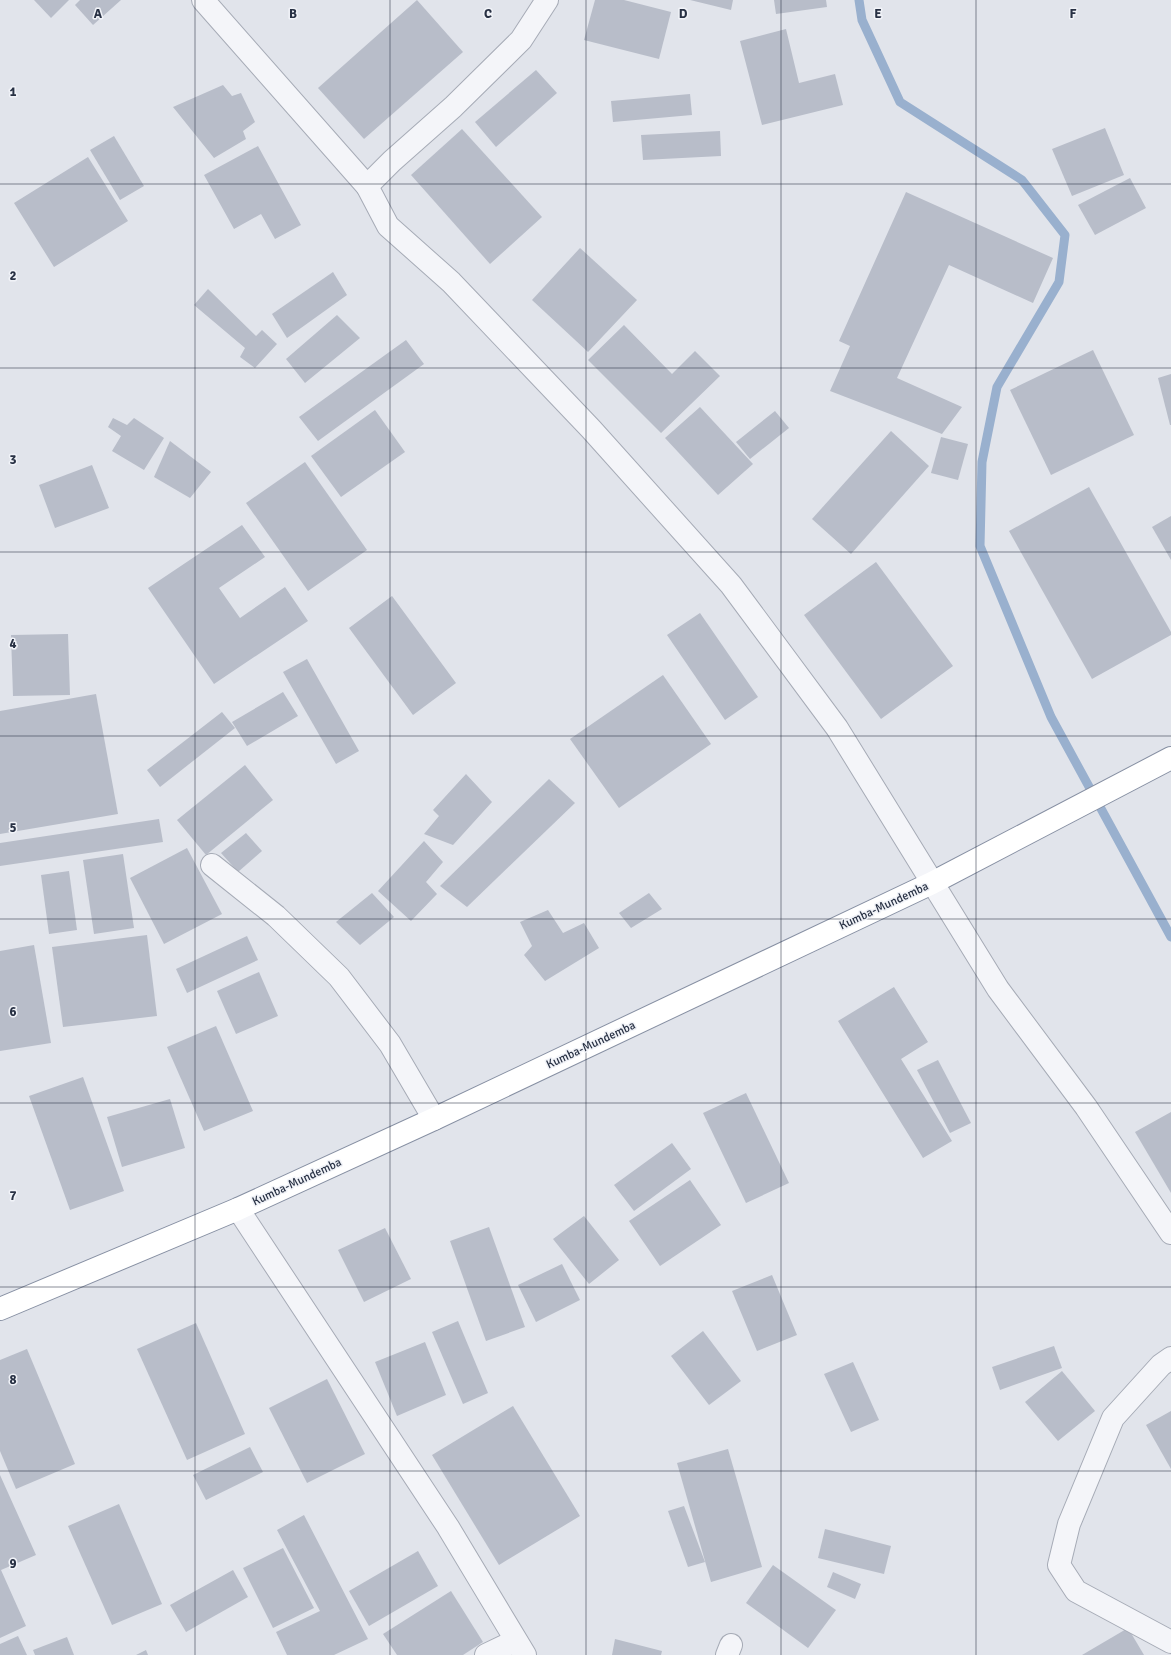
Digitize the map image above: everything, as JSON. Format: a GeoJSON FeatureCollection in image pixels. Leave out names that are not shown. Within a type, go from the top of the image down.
{"type":"FeatureCollection","features":[{"type":"Feature","properties":{"kind":"highway","name":"Kumba-Mundemba"},"geometry":{"type":"LineString","coordinates":[[0,1309],[238,1209],[434,1119],[932,883],[1171,758]]}},
{"type":"Feature","properties":{"kind":"street"},"geometry":{"type":"LineString","coordinates":[[203,0],[367,186],[388,226],[451,282],[564,400],[731,585],[837,728],[998,989],[1086,1107],[1171,1233]]}},
{"type":"Feature","properties":{"kind":"street"},"geometry":{"type":"LineString","coordinates":[[367,186],[392,161],[453,107],[521,40],[547,0]]}},
{"type":"Feature","properties":{"kind":"street"},"geometry":{"type":"LineString","coordinates":[[212,865],[276,916],[339,977],[390,1044],[434,1119]]}},
{"type":"Feature","properties":{"kind":"street"},"geometry":{"type":"LineString","coordinates":[[238,1209],[448,1527],[520,1648],[486,1655]]}},
{"type":"Feature","properties":{"kind":"street"},"geometry":{"type":"LineString","coordinates":[[1171,1358],[1161,1365],[1113,1418],[1068,1524],[1059,1565],[1076,1591],[1171,1642]]}},
{"type":"Feature","properties":{"kind":"building"},"geometry":{"type":"Polygon","coordinates":[[[34,0],[69,0],[51,18],[34,0]]]}},
{"type":"Feature","properties":{"kind":"building"},"geometry":{"type":"Polygon","coordinates":[[[80,0],[121,0],[93,25],[75,5],[80,0]]]}},
{"type":"Feature","properties":{"kind":"building"},"geometry":{"type":"Polygon","coordinates":[[[417,0],[463,52],[364,139],[318,88],[417,0]]]}},
{"type":"Feature","properties":{"kind":"building"},"geometry":{"type":"Polygon","coordinates":[[[595,0],[624,0],[671,12],[659,59],[584,40],[595,0]]]}},
{"type":"Feature","properties":{"kind":"building"},"geometry":{"type":"Polygon","coordinates":[[[690,0],[733,0],[731,10],[690,0]]]}},
{"type":"Feature","properties":{"kind":"building"},"geometry":{"type":"Polygon","coordinates":[[[774,0],[826,0],[827,7],[776,14],[774,0]]]}},
{"type":"Feature","properties":{"kind":"building"},"geometry":{"type":"Polygon","coordinates":[[[786,29],[799,83],[835,74],[843,105],[762,125],[740,41],[786,29]]]}},
{"type":"Feature","properties":{"kind":"building"},"geometry":{"type":"Polygon","coordinates":[[[536,70],[557,93],[496,147],[475,122],[536,70]]]}},
{"type":"Feature","properties":{"kind":"building"},"geometry":{"type":"Polygon","coordinates":[[[223,85],[232,96],[241,93],[255,122],[243,131],[246,139],[214,158],[173,107],[223,85]]]}},
{"type":"Feature","properties":{"kind":"building"},"geometry":{"type":"Polygon","coordinates":[[[690,94],[692,115],[613,122],[611,101],[690,94]]]}},
{"type":"Feature","properties":{"kind":"building"},"geometry":{"type":"Polygon","coordinates":[[[1105,128],[1124,175],[1072,196],[1052,149],[1105,128]]]}},
{"type":"Feature","properties":{"kind":"building"},"geometry":{"type":"Polygon","coordinates":[[[462,129],[542,217],[490,264],[411,175],[462,129]]]}},
{"type":"Feature","properties":{"kind":"building"},"geometry":{"type":"Polygon","coordinates":[[[720,131],[721,156],[643,160],[641,135],[720,131]]]}},
{"type":"Feature","properties":{"kind":"building"},"geometry":{"type":"Polygon","coordinates":[[[114,136],[144,186],[120,200],[90,150],[114,136]]]}},
{"type":"Feature","properties":{"kind":"building"},"geometry":{"type":"Polygon","coordinates":[[[258,146],[301,225],[275,239],[261,214],[234,229],[204,175],[258,146]]]}},
{"type":"Feature","properties":{"kind":"building"},"geometry":{"type":"Polygon","coordinates":[[[88,157],[128,221],[54,267],[14,203],[88,157]]]}},
{"type":"Feature","properties":{"kind":"building"},"geometry":{"type":"Polygon","coordinates":[[[1130,178],[1146,208],[1095,235],[1078,205],[1130,178]]]}},
{"type":"Feature","properties":{"kind":"building"},"geometry":{"type":"Polygon","coordinates":[[[906,192],[1053,258],[1033,303],[949,265],[897,378],[962,407],[942,434],[830,391],[850,346],[839,341],[906,192]]]}},
{"type":"Feature","properties":{"kind":"building"},"geometry":{"type":"Polygon","coordinates":[[[580,248],[637,300],[588,352],[532,300],[580,248]]]}},
{"type":"Feature","properties":{"kind":"building"},"geometry":{"type":"Polygon","coordinates":[[[333,272],[347,295],[287,338],[272,314],[333,272]]]}},
{"type":"Feature","properties":{"kind":"building"},"geometry":{"type":"Polygon","coordinates":[[[208,289],[256,336],[262,330],[277,344],[255,368],[240,357],[245,348],[194,305],[208,289]]]}},
{"type":"Feature","properties":{"kind":"building"},"geometry":{"type":"Polygon","coordinates":[[[337,315],[360,338],[305,383],[286,359],[337,315]]]}},
{"type":"Feature","properties":{"kind":"building"},"geometry":{"type":"Polygon","coordinates":[[[624,325],[672,374],[695,351],[720,376],[661,433],[588,360],[624,325]]]}},
{"type":"Feature","properties":{"kind":"building"},"geometry":{"type":"Polygon","coordinates":[[[406,340],[424,364],[318,441],[299,417],[406,340]]]}},
{"type":"Feature","properties":{"kind":"building"},"geometry":{"type":"Polygon","coordinates":[[[1093,350],[1134,435],[1051,475],[1010,390],[1093,350]]]}},
{"type":"Feature","properties":{"kind":"building"},"geometry":{"type":"Polygon","coordinates":[[[1171,374],[1171,425],[1170,425],[1158,378],[1171,374]]]}},
{"type":"Feature","properties":{"kind":"building"},"geometry":{"type":"Polygon","coordinates":[[[700,407],[753,464],[718,495],[665,438],[700,407]]]}},
{"type":"Feature","properties":{"kind":"building"},"geometry":{"type":"Polygon","coordinates":[[[375,410],[405,452],[341,497],[311,456],[375,410]]]}},
{"type":"Feature","properties":{"kind":"building"},"geometry":{"type":"Polygon","coordinates":[[[775,411],[789,428],[750,459],[736,442],[775,411]]]}},
{"type":"Feature","properties":{"kind":"building"},"geometry":{"type":"Polygon","coordinates":[[[113,418],[127,425],[134,418],[164,438],[144,470],[112,451],[121,436],[108,427],[113,418]]]}},
{"type":"Feature","properties":{"kind":"building"},"geometry":{"type":"Polygon","coordinates":[[[891,431],[929,466],[851,554],[812,519],[891,431]]]}},
{"type":"Feature","properties":{"kind":"building"},"geometry":{"type":"Polygon","coordinates":[[[941,437],[968,444],[958,480],[931,473],[941,437]]]}},
{"type":"Feature","properties":{"kind":"building"},"geometry":{"type":"Polygon","coordinates":[[[170,441],[211,472],[190,498],[154,477],[170,441]]]}},
{"type":"Feature","properties":{"kind":"building"},"geometry":{"type":"Polygon","coordinates":[[[305,462],[367,550],[308,591],[246,503],[305,462]]]}},
{"type":"Feature","properties":{"kind":"building"},"geometry":{"type":"Polygon","coordinates":[[[92,465],[109,508],[55,528],[39,485],[92,465]]]}},
{"type":"Feature","properties":{"kind":"building"},"geometry":{"type":"Polygon","coordinates":[[[1089,487],[1171,632],[1171,635],[1092,679],[1009,531],[1089,487]]]}},
{"type":"Feature","properties":{"kind":"building"},"geometry":{"type":"Polygon","coordinates":[[[1171,516],[1171,560],[1152,527],[1171,516]]]}},
{"type":"Feature","properties":{"kind":"building"},"geometry":{"type":"Polygon","coordinates":[[[242,525],[265,557],[219,588],[240,618],[285,587],[308,621],[214,684],[148,588],[242,525]]]}},
{"type":"Feature","properties":{"kind":"building"},"geometry":{"type":"Polygon","coordinates":[[[876,562],[953,666],[881,719],[804,615],[876,562]]]}},
{"type":"Feature","properties":{"kind":"building"},"geometry":{"type":"Polygon","coordinates":[[[392,596],[456,683],[413,715],[349,628],[392,596]]]}},
{"type":"Feature","properties":{"kind":"building"},"geometry":{"type":"Polygon","coordinates":[[[700,613],[758,697],[725,720],[667,635],[700,613]]]}},
{"type":"Feature","properties":{"kind":"building"},"geometry":{"type":"Polygon","coordinates":[[[68,634],[70,695],[13,696],[11,635],[68,634]]]}},
{"type":"Feature","properties":{"kind":"building"},"geometry":{"type":"Polygon","coordinates":[[[307,659],[359,751],[336,764],[283,672],[307,659]]]}},
{"type":"Feature","properties":{"kind":"building"},"geometry":{"type":"Polygon","coordinates":[[[663,675],[711,744],[619,808],[570,739],[663,675]]]}},
{"type":"Feature","properties":{"kind":"building"},"geometry":{"type":"Polygon","coordinates":[[[283,692],[298,716],[247,746],[232,722],[283,692]]]}},
{"type":"Feature","properties":{"kind":"building"},"geometry":{"type":"Polygon","coordinates":[[[96,694],[118,814],[0,834],[0,711],[96,694]]]}},
{"type":"Feature","properties":{"kind":"building"},"geometry":{"type":"Polygon","coordinates":[[[222,712],[235,728],[160,787],[147,770],[222,712]]]}},
{"type":"Feature","properties":{"kind":"building"},"geometry":{"type":"Polygon","coordinates":[[[245,765],[273,800],[206,855],[177,820],[245,765]]]}},
{"type":"Feature","properties":{"kind":"building"},"geometry":{"type":"Polygon","coordinates":[[[466,774],[492,802],[453,845],[424,834],[439,816],[433,810],[466,774]]]}},
{"type":"Feature","properties":{"kind":"building"},"geometry":{"type":"Polygon","coordinates":[[[549,779],[575,803],[467,907],[440,886],[549,779]]]}},
{"type":"Feature","properties":{"kind":"building"},"geometry":{"type":"Polygon","coordinates":[[[159,819],[163,842],[0,866],[0,843],[159,819]]]}},
{"type":"Feature","properties":{"kind":"building"},"geometry":{"type":"Polygon","coordinates":[[[246,833],[262,851],[238,872],[221,853],[246,833]]]}},
{"type":"Feature","properties":{"kind":"building"},"geometry":{"type":"Polygon","coordinates":[[[424,841],[443,862],[426,882],[437,894],[411,921],[378,891],[424,841]]]}},
{"type":"Feature","properties":{"kind":"building"},"geometry":{"type":"Polygon","coordinates":[[[187,848],[222,914],[164,944],[130,878],[187,848]]]}},
{"type":"Feature","properties":{"kind":"building"},"geometry":{"type":"Polygon","coordinates":[[[123,854],[134,928],[94,934],[83,860],[123,854]]]}},
{"type":"Feature","properties":{"kind":"building"},"geometry":{"type":"Polygon","coordinates":[[[69,871],[77,930],[49,934],[41,875],[69,871]]]}},
{"type":"Feature","properties":{"kind":"building"},"geometry":{"type":"Polygon","coordinates":[[[372,893],[394,917],[360,945],[336,922],[372,893]]]}},
{"type":"Feature","properties":{"kind":"building"},"geometry":{"type":"Polygon","coordinates":[[[649,893],[662,909],[631,928],[619,913],[649,893]]]}},
{"type":"Feature","properties":{"kind":"building"},"geometry":{"type":"Polygon","coordinates":[[[548,910],[563,933],[584,923],[599,948],[545,981],[524,955],[532,946],[520,922],[548,910]]]}},
{"type":"Feature","properties":{"kind":"building"},"geometry":{"type":"Polygon","coordinates":[[[147,935],[157,1016],[63,1027],[52,947],[147,935]]]}},
{"type":"Feature","properties":{"kind":"building"},"geometry":{"type":"Polygon","coordinates":[[[247,936],[258,960],[187,993],[176,969],[247,936]]]}},
{"type":"Feature","properties":{"kind":"building"},"geometry":{"type":"Polygon","coordinates":[[[34,945],[51,1043],[0,1051],[0,951],[34,945]]]}},
{"type":"Feature","properties":{"kind":"building"},"geometry":{"type":"Polygon","coordinates":[[[259,972],[278,1016],[236,1034],[217,991],[259,972]]]}},
{"type":"Feature","properties":{"kind":"building"},"geometry":{"type":"Polygon","coordinates":[[[894,987],[928,1042],[901,1059],[952,1141],[923,1158],[838,1021],[894,987]]]}},
{"type":"Feature","properties":{"kind":"building"},"geometry":{"type":"Polygon","coordinates":[[[216,1026],[253,1111],[204,1131],[167,1047],[216,1026]]]}},
{"type":"Feature","properties":{"kind":"building"},"geometry":{"type":"Polygon","coordinates":[[[938,1060],[971,1123],[950,1133],[917,1070],[938,1060]]]}},
{"type":"Feature","properties":{"kind":"building"},"geometry":{"type":"Polygon","coordinates":[[[83,1077],[124,1191],[70,1210],[29,1096],[83,1077]]]}},
{"type":"Feature","properties":{"kind":"building"},"geometry":{"type":"Polygon","coordinates":[[[746,1093],[789,1183],[746,1203],[703,1113],[746,1093]]]}},
{"type":"Feature","properties":{"kind":"building"},"geometry":{"type":"Polygon","coordinates":[[[170,1099],[185,1148],[122,1167],[107,1117],[170,1099]]]}},
{"type":"Feature","properties":{"kind":"building"},"geometry":{"type":"Polygon","coordinates":[[[1171,1112],[1171,1193],[1135,1132],[1171,1112]]]}},
{"type":"Feature","properties":{"kind":"building"},"geometry":{"type":"Polygon","coordinates":[[[672,1143],[691,1169],[634,1211],[614,1185],[672,1143]]]}},
{"type":"Feature","properties":{"kind":"building"},"geometry":{"type":"Polygon","coordinates":[[[690,1180],[721,1225],[660,1266],[629,1221],[690,1180]]]}},
{"type":"Feature","properties":{"kind":"building"},"geometry":{"type":"Polygon","coordinates":[[[584,1216],[619,1260],[589,1284],[553,1239],[584,1216]]]}},
{"type":"Feature","properties":{"kind":"building"},"geometry":{"type":"Polygon","coordinates":[[[489,1227],[525,1327],[486,1341],[450,1241],[489,1227]]]}},
{"type":"Feature","properties":{"kind":"building"},"geometry":{"type":"Polygon","coordinates":[[[385,1228],[411,1279],[364,1302],[338,1250],[385,1228]]]}},
{"type":"Feature","properties":{"kind":"building"},"geometry":{"type":"Polygon","coordinates":[[[562,1264],[580,1300],[536,1322],[518,1285],[562,1264]]]}},
{"type":"Feature","properties":{"kind":"building"},"geometry":{"type":"Polygon","coordinates":[[[772,1275],[797,1335],[757,1351],[732,1291],[772,1275]]]}},
{"type":"Feature","properties":{"kind":"building"},"geometry":{"type":"Polygon","coordinates":[[[458,1321],[488,1393],[463,1404],[432,1332],[458,1321]]]}},
{"type":"Feature","properties":{"kind":"building"},"geometry":{"type":"Polygon","coordinates":[[[196,1323],[245,1434],[187,1460],[137,1349],[196,1323]]]}},
{"type":"Feature","properties":{"kind":"building"},"geometry":{"type":"Polygon","coordinates":[[[703,1331],[741,1381],[709,1405],[671,1356],[703,1331]]]}},
{"type":"Feature","properties":{"kind":"building"},"geometry":{"type":"Polygon","coordinates":[[[425,1342],[446,1395],[397,1416],[375,1362],[425,1342]]]}},
{"type":"Feature","properties":{"kind":"building"},"geometry":{"type":"Polygon","coordinates":[[[1054,1346],[1062,1368],[1000,1390],[992,1367],[1054,1346]]]}},
{"type":"Feature","properties":{"kind":"building"},"geometry":{"type":"Polygon","coordinates":[[[27,1349],[75,1464],[16,1489],[0,1451],[0,1360],[27,1349]]]}},
{"type":"Feature","properties":{"kind":"building"},"geometry":{"type":"Polygon","coordinates":[[[853,1362],[879,1420],[851,1432],[824,1374],[853,1362]]]}},
{"type":"Feature","properties":{"kind":"building"},"geometry":{"type":"Polygon","coordinates":[[[1062,1371],[1095,1411],[1058,1441],[1025,1402],[1062,1371]]]}},
{"type":"Feature","properties":{"kind":"building"},"geometry":{"type":"Polygon","coordinates":[[[327,1379],[365,1454],[307,1483],[269,1408],[327,1379]]]}},
{"type":"Feature","properties":{"kind":"building"},"geometry":{"type":"Polygon","coordinates":[[[513,1406],[580,1516],[499,1565],[432,1455],[513,1406]]]}},
{"type":"Feature","properties":{"kind":"building"},"geometry":{"type":"Polygon","coordinates":[[[1171,1411],[1171,1469],[1146,1425],[1171,1411]]]}},
{"type":"Feature","properties":{"kind":"building"},"geometry":{"type":"Polygon","coordinates":[[[250,1447],[263,1472],[206,1500],[193,1475],[250,1447]]]}},
{"type":"Feature","properties":{"kind":"building"},"geometry":{"type":"Polygon","coordinates":[[[728,1449],[762,1567],[711,1582],[677,1463],[728,1449]]]}},
{"type":"Feature","properties":{"kind":"building"},"geometry":{"type":"Polygon","coordinates":[[[0,1475],[36,1555],[1,1570],[26,1626],[0,1638],[0,1475]]]}},
{"type":"Feature","properties":{"kind":"building"},"geometry":{"type":"Polygon","coordinates":[[[119,1504],[162,1604],[112,1625],[68,1526],[119,1504]]]}},
{"type":"Feature","properties":{"kind":"building"},"geometry":{"type":"Polygon","coordinates":[[[684,1506],[705,1562],[688,1567],[668,1511],[684,1506]]]}},
{"type":"Feature","properties":{"kind":"building"},"geometry":{"type":"Polygon","coordinates":[[[304,1515],[368,1639],[334,1655],[287,1655],[276,1632],[320,1611],[277,1530],[304,1515]]]}},
{"type":"Feature","properties":{"kind":"building"},"geometry":{"type":"Polygon","coordinates":[[[825,1529],[891,1546],[884,1574],[818,1558],[825,1529]]]}},
{"type":"Feature","properties":{"kind":"building"},"geometry":{"type":"Polygon","coordinates":[[[283,1548],[314,1608],[273,1628],[243,1568],[283,1548]]]}},
{"type":"Feature","properties":{"kind":"building"},"geometry":{"type":"Polygon","coordinates":[[[418,1551],[438,1586],[369,1626],[349,1591],[418,1551]]]}},
{"type":"Feature","properties":{"kind":"building"},"geometry":{"type":"Polygon","coordinates":[[[773,1565],[836,1610],[808,1648],[746,1603],[773,1565]]]}},
{"type":"Feature","properties":{"kind":"building"},"geometry":{"type":"Polygon","coordinates":[[[233,1570],[248,1597],[186,1632],[170,1605],[233,1570]]]}},
{"type":"Feature","properties":{"kind":"building"},"geometry":{"type":"Polygon","coordinates":[[[833,1572],[861,1584],[855,1599],[827,1587],[833,1572]]]}},
{"type":"Feature","properties":{"kind":"building"},"geometry":{"type":"Polygon","coordinates":[[[451,1591],[483,1642],[463,1655],[397,1655],[383,1634],[451,1591]]]}},
{"type":"Feature","properties":{"kind":"building"},"geometry":{"type":"Polygon","coordinates":[[[1128,1628],[1144,1655],[1082,1655],[1128,1628]]]}},
{"type":"Feature","properties":{"kind":"building"},"geometry":{"type":"Polygon","coordinates":[[[18,1636],[27,1655],[0,1655],[0,1644],[18,1636]]]}},
{"type":"Feature","properties":{"kind":"building"},"geometry":{"type":"Polygon","coordinates":[[[67,1637],[74,1655],[35,1655],[33,1650],[67,1637]]]}},
{"type":"Feature","properties":{"kind":"building"},"geometry":{"type":"Polygon","coordinates":[[[615,1639],[662,1651],[661,1655],[612,1655],[615,1639]]]}},
{"type":"Feature","properties":{"kind":"building"},"geometry":{"type":"Polygon","coordinates":[[[146,1650],[148,1655],[136,1655],[146,1650]]]}},
{"type":"Feature","properties":{"kind":"waterway"},"geometry":{"type":"LineString","coordinates":[[859,0],[862,20],[900,102],[1022,180],[1065,235],[1059,282],[997,387],[982,462],[980,546],[1051,717],[1171,937]]}}]}
